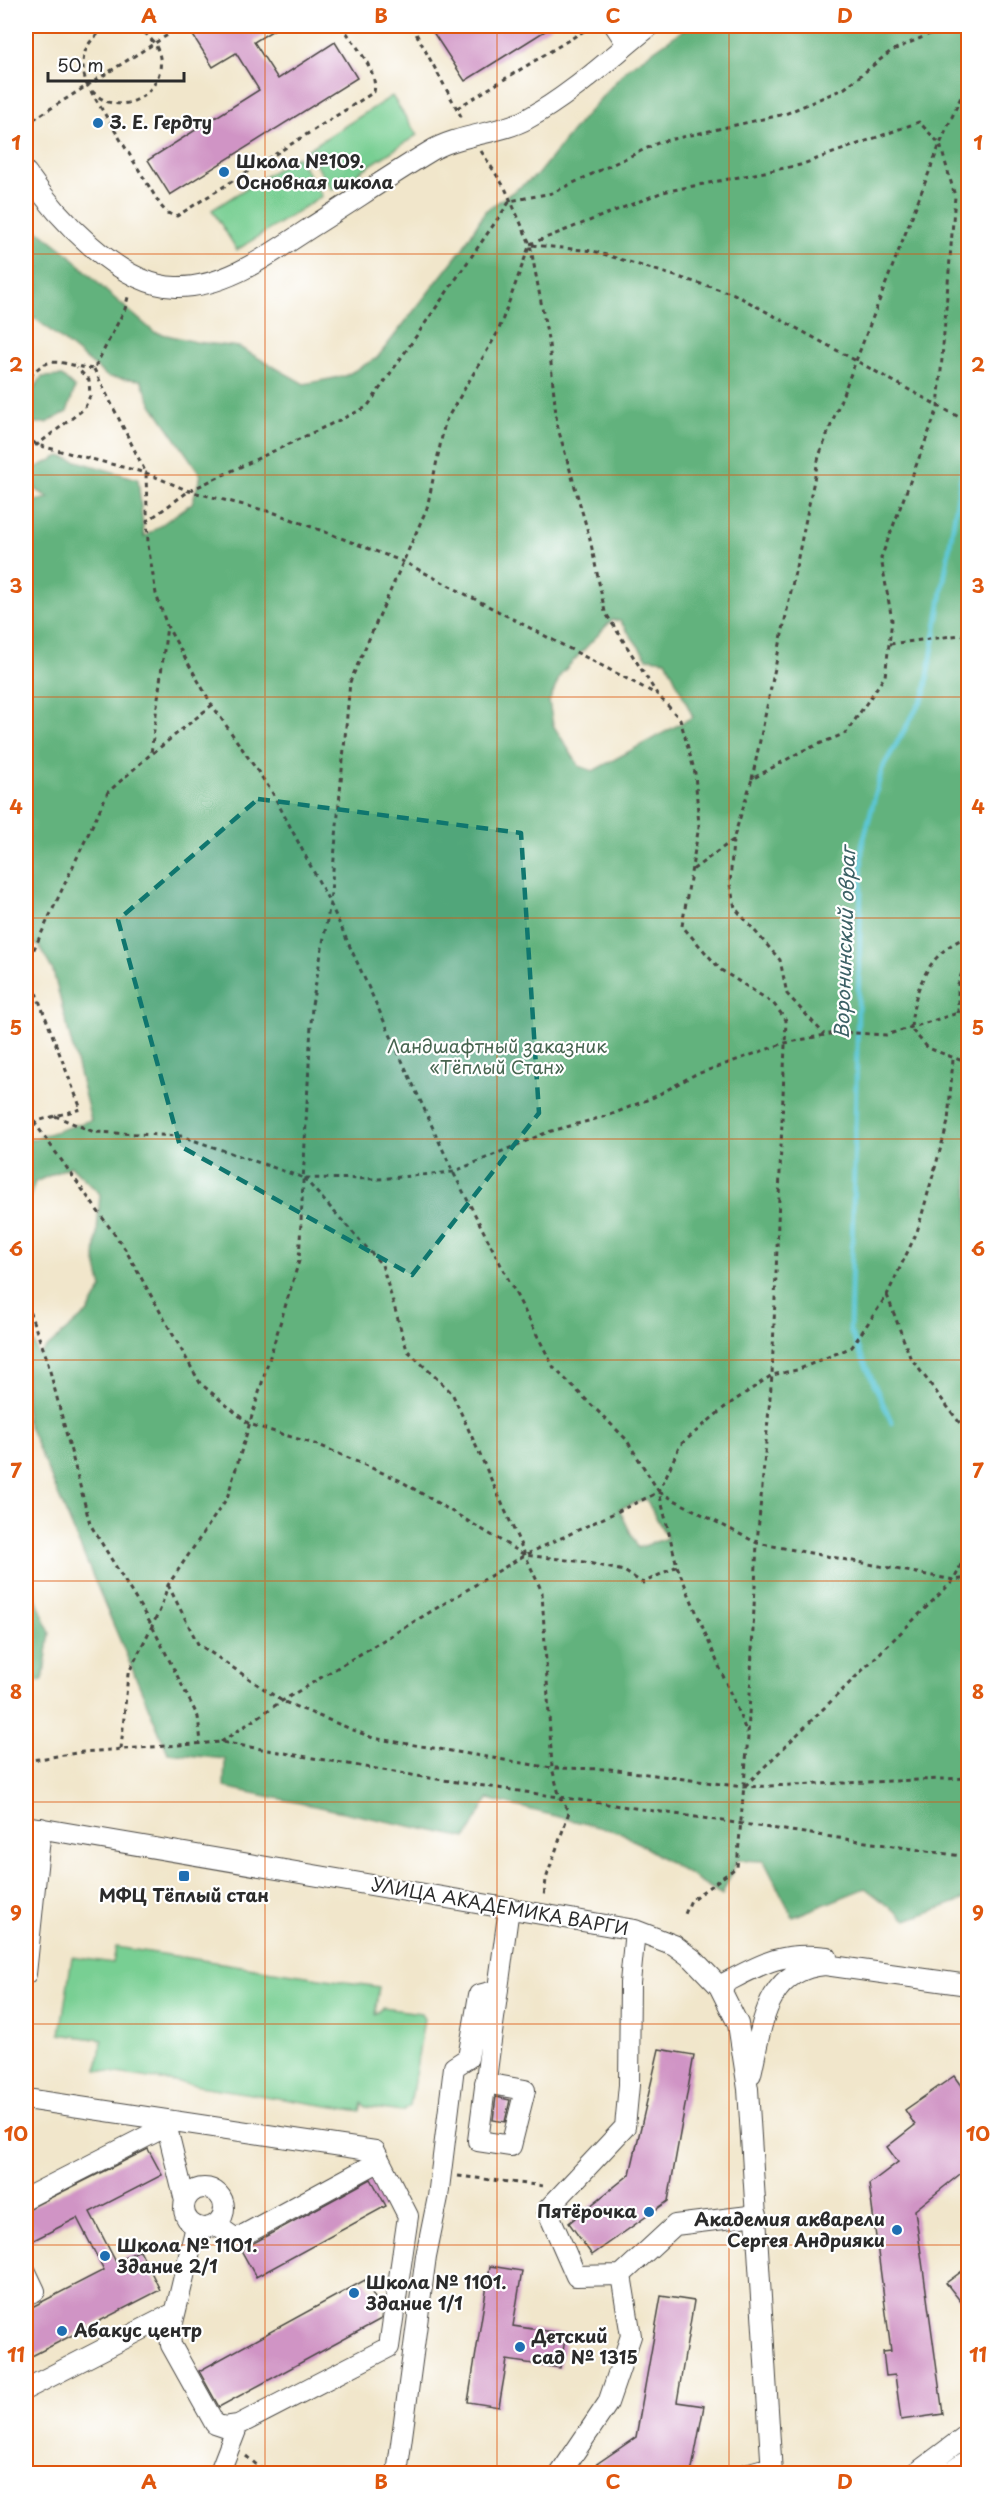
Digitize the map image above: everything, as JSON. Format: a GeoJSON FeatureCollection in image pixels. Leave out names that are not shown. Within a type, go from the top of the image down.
{"type":"FeatureCollection","features":[{"type":"Feature","properties":{"kind":"street"},"geometry":{"type":"LineString","coordinates":[[615,26],[627,44]]}},
{"type":"Feature","properties":{"kind":"street"},"geometry":{"type":"LineString","coordinates":[[26,172],[33,195],[112,264],[173,287],[215,281],[251,266],[431,150],[470,135],[526,120],[588,76],[650,26]]}},
{"type":"Feature","properties":{"kind":"street"},"geometry":{"type":"LineString","coordinates":[[26,1974],[33,1827]]}},
{"type":"Feature","properties":{"kind":"street","name":"УЛИЦА АКАДЕМИКА ВАРГИ"},"geometry":{"type":"LineString","coordinates":[[33,1827],[635,1930],[674,1945],[693,1959],[719,1986],[738,2024],[748,2089],[772,2470]]}},
{"type":"Feature","properties":{"kind":"street"},"geometry":{"type":"LineString","coordinates":[[485,2083],[509,1908]]}},
{"type":"Feature","properties":{"kind":"street"},"geometry":{"type":"LineString","coordinates":[[635,1930],[630,1983],[629,2085],[625,2127],[547,2210],[576,2276],[621,2275],[675,2225],[757,2215]]}},
{"type":"Feature","properties":{"kind":"street"},"geometry":{"type":"LineString","coordinates":[[719,1986],[757,1966],[800,1954],[830,1958],[876,1970],[969,1985]]}},
{"type":"Feature","properties":{"kind":"street"},"geometry":{"type":"LineString","coordinates":[[748,2089],[768,2008],[782,1981],[794,1972],[810,1966],[876,1970]]}},
{"type":"Feature","properties":{"kind":"street"},"geometry":{"type":"LineString","coordinates":[[397,2474],[426,2256],[438,2197],[454,2067],[468,2058],[478,1995],[498,1990]]}},
{"type":"Feature","properties":{"kind":"street"},"geometry":{"type":"LineString","coordinates":[[26,2099],[166,2123],[375,2151],[408,2216],[389,2347],[238,2425],[224,2427],[215,2424],[171,2345],[170,2335],[196,2226]]}},
{"type":"Feature","properties":{"kind":"street"},"geometry":{"type":"LineString","coordinates":[[26,2198],[166,2123]]}},
{"type":"Feature","properties":{"kind":"street"},"geometry":{"type":"LineString","coordinates":[[166,2123],[185,2201],[186,2216],[196,2226],[203,2228],[216,2225],[225,2210],[224,2202],[213,2189],[196,2189],[185,2201]]}},
{"type":"Feature","properties":{"kind":"street"},"geometry":{"type":"LineString","coordinates":[[216,2225],[236,2239],[380,2161]]}},
{"type":"Feature","properties":{"kind":"street"},"geometry":{"type":"LineString","coordinates":[[26,2272],[35,2291],[26,2295]]}},
{"type":"Feature","properties":{"kind":"street"},"geometry":{"type":"LineString","coordinates":[[560,2474],[608,2403],[631,2336],[621,2275]]}},
{"type":"Feature","properties":{"kind":"street"},"geometry":{"type":"LineString","coordinates":[[26,2389],[174,2313]]}},
{"type":"Feature","properties":{"kind":"street"},"geometry":{"type":"LineString","coordinates":[[219,2474],[238,2425]]}},
{"type":"Feature","properties":{"kind":"street"},"geometry":{"type":"LineString","coordinates":[[915,2474],[969,2434]]}},
{"type":"Feature","properties":{"kind":"street"},"geometry":{"type":"LineString","coordinates":[[948,2474],[969,2460]]}},
{"type":"Feature","properties":{"kind":"street"},"geometry":{"type":"LineString","coordinates":[[746,2474],[772,2470]]}},
{"type":"Feature","properties":{"kind":"path"},"geometry":{"type":"LineString","coordinates":[[114,26],[100,31],[89,41],[82,55],[82,71],[87,85],[161,206],[167,213],[177,216],[368,98],[374,92],[376,84],[372,73],[342,26]]}},
{"type":"Feature","properties":{"kind":"path"},"geometry":{"type":"LineString","coordinates":[[87,85],[98,97],[112,104],[128,104],[143,98],[154,87],[160,73],[161,57],[155,43],[144,32],[125,26]]}},
{"type":"Feature","properties":{"kind":"path"},"geometry":{"type":"LineString","coordinates":[[165,26],[170,33]]}},
{"type":"Feature","properties":{"kind":"path"},"geometry":{"type":"LineString","coordinates":[[26,124],[182,26]]}},
{"type":"Feature","properties":{"kind":"path"},"geometry":{"type":"LineString","coordinates":[[412,26],[470,135],[506,188],[530,244],[549,344],[557,425],[590,539],[605,612],[657,694],[680,719],[695,773],[699,826],[682,926],[722,970],[773,1003],[786,1020],[772,1376],[757,1543],[748,1737],[737,1867],[691,1900],[685,1914]]}},
{"type":"Feature","properties":{"kind":"path"},"geometry":{"type":"LineString","coordinates":[[457,108],[592,26]]}},
{"type":"Feature","properties":{"kind":"path"},"geometry":{"type":"LineString","coordinates":[[146,522],[189,491],[368,407],[510,201],[552,193],[660,142],[785,114],[845,88],[891,51],[948,26],[969,36]]}},
{"type":"Feature","properties":{"kind":"path"},"geometry":{"type":"LineString","coordinates":[[824,1034],[787,994],[780,960],[735,908],[730,884],[733,840],[752,779],[819,456],[940,144],[960,99],[969,89]]}},
{"type":"Feature","properties":{"kind":"path"},"geometry":{"type":"LineString","coordinates":[[26,107],[33,119]]}},
{"type":"Feature","properties":{"kind":"path"},"geometry":{"type":"LineString","coordinates":[[121,1749],[128,1674],[152,1626],[168,1585],[227,1498],[299,1261],[312,1005],[330,903],[350,682],[427,508],[445,422],[498,332],[530,244],[663,192],[800,165],[919,122],[940,144],[956,196],[938,408],[881,558],[892,620],[885,676],[846,734],[802,751],[752,779]]}},
{"type":"Feature","properties":{"kind":"path"},"geometry":{"type":"LineString","coordinates":[[530,244],[593,251],[734,294],[938,408],[969,422]]}},
{"type":"Feature","properties":{"kind":"path"},"geometry":{"type":"LineString","coordinates":[[94,369],[125,309],[132,273]]}},
{"type":"Feature","properties":{"kind":"path"},"geometry":{"type":"LineString","coordinates":[[26,384],[30,375],[45,362],[60,361],[76,367],[94,369]]}},
{"type":"Feature","properties":{"kind":"path"},"geometry":{"type":"LineString","coordinates":[[37,444],[84,409],[90,396],[89,380],[76,367]]}},
{"type":"Feature","properties":{"kind":"path"},"geometry":{"type":"LineString","coordinates":[[94,369],[146,473],[146,522],[156,594],[167,626],[212,705],[272,792],[330,903],[453,1172],[554,1368],[627,1439],[659,1492],[677,1566],[748,1737]]}},
{"type":"Feature","properties":{"kind":"path"},"geometry":{"type":"LineString","coordinates":[[26,436],[37,444]]}},
{"type":"Feature","properties":{"kind":"path"},"geometry":{"type":"LineString","coordinates":[[26,444],[37,444],[146,473],[189,491],[275,513],[405,562],[657,694]]}},
{"type":"Feature","properties":{"kind":"path"},"geometry":{"type":"LineString","coordinates":[[151,754],[167,626]]}},
{"type":"Feature","properties":{"kind":"path"},"geometry":{"type":"LineString","coordinates":[[889,645],[969,634]]}},
{"type":"Feature","properties":{"kind":"path"},"geometry":{"type":"LineString","coordinates":[[969,643],[969,655]]}},
{"type":"Feature","properties":{"kind":"path"},"geometry":{"type":"LineString","coordinates":[[26,1124],[81,1109],[26,966],[108,792],[212,705]]}},
{"type":"Feature","properties":{"kind":"path"},"geometry":{"type":"LineString","coordinates":[[691,871],[733,840]]}},
{"type":"Feature","properties":{"kind":"path"},"geometry":{"type":"LineString","coordinates":[[969,937],[954,942],[936,956],[921,981],[912,1012],[911,1029],[928,1048],[969,1063]]}},
{"type":"Feature","properties":{"kind":"path"},"geometry":{"type":"LineString","coordinates":[[958,1012],[958,984],[969,955]]}},
{"type":"Feature","properties":{"kind":"path"},"geometry":{"type":"LineString","coordinates":[[55,1116],[94,1132],[181,1136],[304,1178],[379,1179],[453,1172],[548,1132],[643,1102],[694,1075],[785,1042],[840,1032],[886,1035],[969,1010]]}},
{"type":"Feature","properties":{"kind":"path"},"geometry":{"type":"LineString","coordinates":[[221,1742],[282,1701],[525,1555],[659,1492],[680,1445],[725,1407],[772,1376],[797,1370],[852,1347],[887,1295],[917,1232],[948,1122],[953,1059]]}},
{"type":"Feature","properties":{"kind":"path"},"geometry":{"type":"LineString","coordinates":[[34,1122],[125,1249],[200,1383],[249,1424],[321,1446],[399,1480],[525,1555],[584,1562],[624,1571],[643,1583],[677,1566]]}},
{"type":"Feature","properties":{"kind":"path"},"geometry":{"type":"LineString","coordinates":[[304,1178],[382,1265],[407,1350],[452,1393],[542,1592],[552,1768],[560,1798],[570,1812],[546,1879],[544,1899]]}},
{"type":"Feature","properties":{"kind":"path"},"geometry":{"type":"LineString","coordinates":[[887,1295],[910,1357],[969,1434]]}},
{"type":"Feature","properties":{"kind":"path"},"geometry":{"type":"LineString","coordinates":[[26,1303],[46,1356],[90,1524],[152,1626],[198,1717],[201,1742]]}},
{"type":"Feature","properties":{"kind":"path"},"geometry":{"type":"LineString","coordinates":[[659,1492],[757,1543],[954,1580],[969,1578]]}},
{"type":"Feature","properties":{"kind":"path"},"geometry":{"type":"LineString","coordinates":[[743,1787],[954,1580],[969,1549]]}},
{"type":"Feature","properties":{"kind":"path"},"geometry":{"type":"LineString","coordinates":[[168,1585],[198,1644],[282,1701],[373,1738],[552,1768],[610,1769],[743,1787],[969,1778]]}},
{"type":"Feature","properties":{"kind":"path"},"geometry":{"type":"LineString","coordinates":[[26,1761],[121,1749],[221,1742],[560,1798],[969,1857]]}},
{"type":"Feature","properties":{"kind":"path"},"geometry":{"type":"LineString","coordinates":[[447,2175],[567,2189]]}},
{"type":"Feature","properties":{"kind":"path"},"geometry":{"type":"LineString","coordinates":[[230,2445],[268,2474]]}},
{"type":"Feature","properties":{"kind":"highlighted area"},"geometry":{"type":"Polygon","coordinates":[[[258,799],[521,833],[539,1113],[412,1275],[180,1146],[118,920],[258,799]]]}},
{"type":"Feature","properties":{"kind":"green space","name":"Ландшафтный заказник «Тёплый Стан»"},"geometry":{"type":"Polygon","coordinates":[[[689,26],[968,26],[968,1898],[907,1920],[865,1888],[793,1917],[764,1861],[737,1860],[722,1895],[622,1833],[488,1799],[466,1838],[224,1787],[225,1759],[168,1753],[26,1419],[26,1318],[38,1355],[88,1312],[102,1288],[95,1258],[100,1194],[71,1166],[35,1182],[26,1209],[26,1141],[91,1120],[53,971],[39,946],[26,942],[26,503],[49,498],[29,485],[31,470],[60,456],[138,479],[144,537],[192,503],[201,475],[151,403],[141,380],[108,377],[36,319],[26,320],[26,221],[70,255],[106,291],[154,332],[196,342],[239,347],[304,384],[345,376],[377,358],[463,248],[485,211],[537,175],[583,118],[627,69],[689,26]],[[612,620],[561,674],[549,702],[553,725],[579,766],[593,771],[693,717],[666,660],[647,658],[620,621],[612,620]],[[646,1499],[619,1509],[638,1548],[667,1538],[646,1499]]]}},
{"type":"Feature","properties":{"kind":"green space"},"geometry":{"type":"Polygon","coordinates":[[[392,96],[417,135],[332,190],[307,150],[392,96]]]}},
{"type":"Feature","properties":{"kind":"green space"},"geometry":{"type":"Polygon","coordinates":[[[297,156],[322,196],[237,250],[212,210],[297,156]]]}},
{"type":"Feature","properties":{"kind":"green space"},"geometry":{"type":"Polygon","coordinates":[[[62,376],[75,388],[67,412],[46,423],[31,423],[28,398],[42,377],[62,376]]]}},
{"type":"Feature","properties":{"kind":"green space"},"geometry":{"type":"Polygon","coordinates":[[[26,1572],[50,1633],[43,1680],[26,1683],[26,1572]]]}},
{"type":"Feature","properties":{"kind":"green space"},"geometry":{"type":"Polygon","coordinates":[[[116,1947],[379,1987],[375,2014],[383,2008],[421,2013],[424,2019],[410,2106],[402,2112],[366,2107],[362,2103],[360,2111],[97,2070],[102,2040],[60,2034],[72,1957],[113,1963],[116,1947]]]}},
{"type":"Feature","properties":{"kind":"building"},"geometry":{"type":"Polygon","coordinates":[[[187,26],[280,26],[254,42],[278,79],[335,42],[357,78],[170,195],[148,160],[259,90],[236,53],[213,67],[187,26]]]}},
{"type":"Feature","properties":{"kind":"building"},"geometry":{"type":"Polygon","coordinates":[[[429,26],[553,26],[465,81],[429,26]]]}},
{"type":"Feature","properties":{"kind":"building"},"geometry":{"type":"Polygon","coordinates":[[[659,2049],[694,2055],[668,2201],[592,2255],[569,2223],[630,2174],[659,2049]]]}},
{"type":"Feature","properties":{"kind":"building","name":"Академия акварели Сергея Андрияки"},"geometry":{"type":"Polygon","coordinates":[[[954,2076],[969,2097],[969,2167],[915,2210],[943,2414],[901,2420],[895,2375],[886,2376],[883,2352],[891,2351],[869,2184],[898,2162],[887,2147],[915,2125],[905,2110],[954,2076]]]}},
{"type":"Feature","properties":{"kind":"building"},"geometry":{"type":"Polygon","coordinates":[[[496,2097],[510,2100],[505,2122],[493,2120],[496,2097]]]}},
{"type":"Feature","properties":{"kind":"building","name":"Школа № 1101. Здание 2/1"},"geometry":{"type":"Polygon","coordinates":[[[148,2149],[162,2175],[90,2212],[116,2262],[140,2250],[160,2290],[26,2359],[26,2310],[104,2270],[77,2218],[26,2244],[26,2210],[148,2149]]]}},
{"type":"Feature","properties":{"kind":"building"},"geometry":{"type":"Polygon","coordinates":[[[371,2179],[386,2206],[256,2277],[241,2250],[371,2179]]]}},
{"type":"Feature","properties":{"kind":"building","name":"Детский сад № 1315"},"geometry":{"type":"Polygon","coordinates":[[[490,2266],[522,2271],[513,2326],[566,2334],[560,2368],[507,2360],[499,2407],[468,2402],[490,2266]]]}},
{"type":"Feature","properties":{"kind":"building"},"geometry":{"type":"Polygon","coordinates":[[[969,2266],[969,2312],[946,2283],[969,2266]]]}},
{"type":"Feature","properties":{"kind":"building"},"geometry":{"type":"Polygon","coordinates":[[[365,2280],[382,2311],[381,2319],[219,2407],[199,2371],[365,2280]]]}},
{"type":"Feature","properties":{"kind":"building"},"geometry":{"type":"Polygon","coordinates":[[[661,2296],[694,2301],[677,2402],[704,2406],[691,2474],[582,2474],[636,2437],[661,2296]]]}},
{"type":"Feature","properties":{"kind":"waterway","name":"Воронинский овраг"},"geometry":{"type":"LineString","coordinates":[[892,1423],[850,1331],[862,846],[882,769],[925,694],[968,436]]}},
{"type":"Feature","properties":{"kind":"place","name":"З. Е. Гердту"},"geometry":{"type":"Point","coordinates":[98,123]}},
{"type":"Feature","properties":{"kind":"place","name":"Школа №109. Основная школа"},"geometry":{"type":"Point","coordinates":[224,172]}},
{"type":"Feature","properties":{"kind":"place","name":"МФЦ Тёплый стан"},"geometry":{"type":"Point","coordinates":[184,1876]}},
{"type":"Feature","properties":{"kind":"place","name":"Пятёрочка"},"geometry":{"type":"Point","coordinates":[649,2212]}},
{"type":"Feature","properties":{"kind":"place","name":"Академия акварели Сергея Андрияки"},"geometry":{"type":"Point","coordinates":[897,2230]}},
{"type":"Feature","properties":{"kind":"place","name":"Школа № 1101. Здание 2/1"},"geometry":{"type":"Point","coordinates":[105,2256]}},
{"type":"Feature","properties":{"kind":"place","name":"Школа № 1101. Здание 1/1"},"geometry":{"type":"Point","coordinates":[354,2293]}},
{"type":"Feature","properties":{"kind":"place","name":"Абакус центр"},"geometry":{"type":"Point","coordinates":[62,2331]}},
{"type":"Feature","properties":{"kind":"place","name":"Детский сад № 1315"},"geometry":{"type":"Point","coordinates":[520,2347]}}]}
